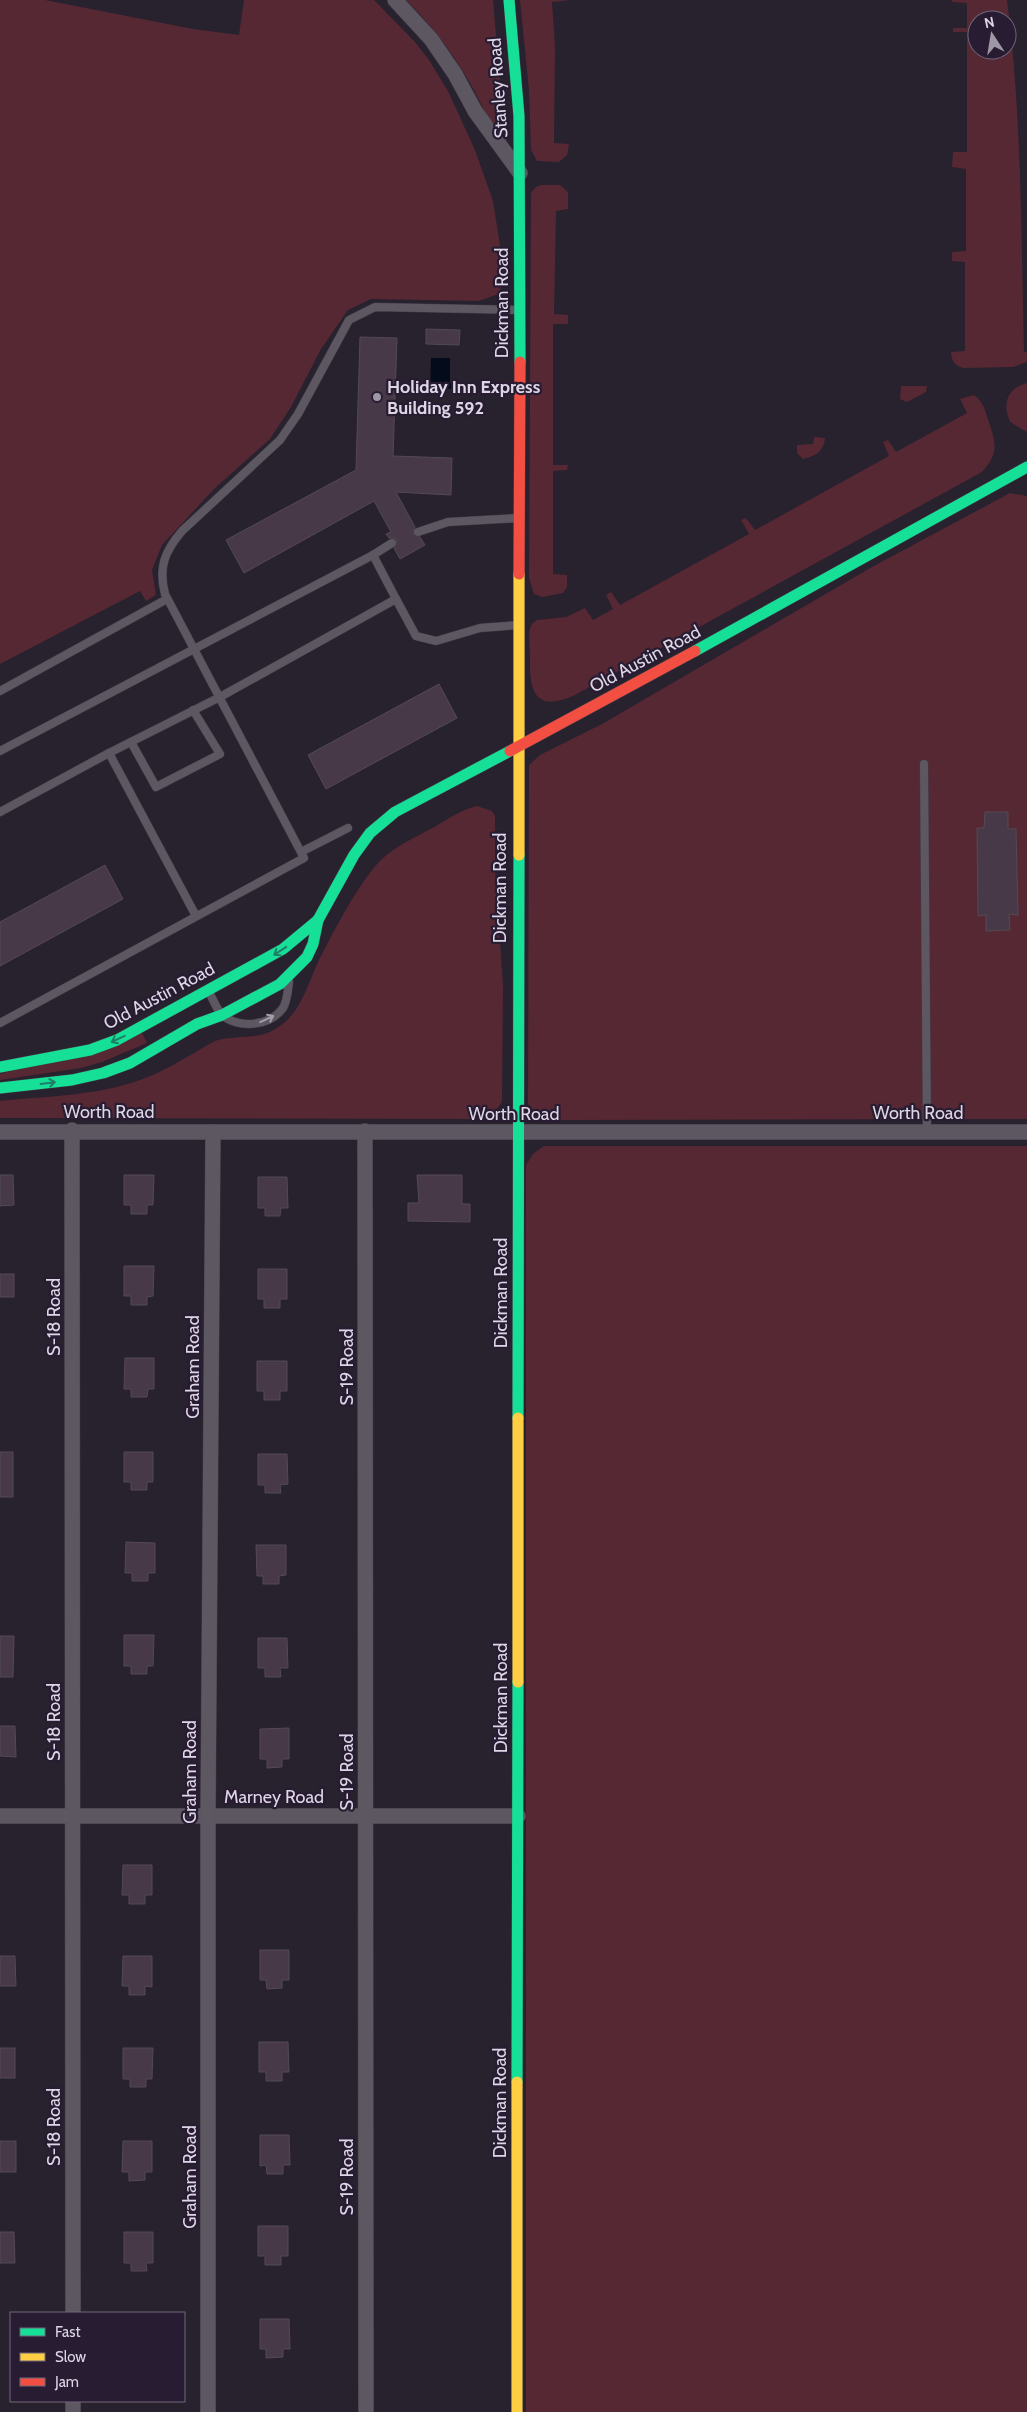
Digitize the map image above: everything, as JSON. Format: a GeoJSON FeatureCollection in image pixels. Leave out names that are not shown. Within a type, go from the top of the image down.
{"type":"FeatureCollection","features":[{"type":"Feature","properties":{"kind":"street"},"geometry":{"type":"LineString","coordinates":[[395,0],[431,39],[455,74],[475,111],[520,173]]}},
{"type":"Feature","properties":{"kind":"street","name":"Stanley Road"},"geometry":{"type":"LineString","coordinates":[[509,0],[519,116],[520,173]]}},
{"type":"Feature","properties":{"kind":"street","name":"Dickman Road"},"geometry":{"type":"LineString","coordinates":[[517,2412],[520,173]]}},
{"type":"Feature","properties":{"kind":"street","name":"Old Austin Road"},"geometry":{"type":"LineString","coordinates":[[222,1015],[280,984],[291,974],[310,951],[318,920],[354,855],[370,833],[395,812],[678,661],[1027,467]]}},
{"type":"Feature","properties":{"kind":"street","name":"Old Austin Road"},"geometry":{"type":"LineString","coordinates":[[0,1067],[90,1050],[117,1040],[283,949],[318,920]]}},
{"type":"Feature","properties":{"kind":"street"},"geometry":{"type":"LineString","coordinates":[[206,1032],[222,1015]]}},
{"type":"Feature","properties":{"kind":"street"},"geometry":{"type":"LineString","coordinates":[[0,1088],[72,1080],[103,1073],[130,1063],[196,1024],[222,1015]]}},
{"type":"Feature","properties":{"kind":"street"},"geometry":{"type":"LineString","coordinates":[[130,1063],[158,1061]]}},
{"type":"Feature","properties":{"kind":"street","name":"Worth Road"},"geometry":{"type":"LineString","coordinates":[[0,1132],[72,1130],[518,1133],[1027,1132]]}},
{"type":"Feature","properties":{"kind":"street","name":"S-18 Road"},"geometry":{"type":"LineString","coordinates":[[72,1130],[73,2312]]}},
{"type":"Feature","properties":{"kind":"street","name":"S-19 Road"},"geometry":{"type":"LineString","coordinates":[[365,1131],[366,2412]]}},
{"type":"Feature","properties":{"kind":"street","name":"Graham Road"},"geometry":{"type":"LineString","coordinates":[[208,2412],[208,1816],[213,1132]]}},
{"type":"Feature","properties":{"kind":"street","name":"Marney Road"},"geometry":{"type":"LineString","coordinates":[[0,1816],[518,1816]]}},
{"type":"Feature","properties":{"kind":"lane"},"geometry":{"type":"LineString","coordinates":[[0,1024],[304,858],[167,599],[162,582],[162,564],[169,546],[182,531],[280,440],[298,414],[350,320],[376,307],[519,310]]}},
{"type":"Feature","properties":{"kind":"lane"},"geometry":{"type":"LineString","coordinates":[[418,532],[448,522],[519,518]]}},
{"type":"Feature","properties":{"kind":"lane"},"geometry":{"type":"LineString","coordinates":[[0,750],[392,544]]}},
{"type":"Feature","properties":{"kind":"lane"},"geometry":{"type":"LineString","coordinates":[[373,555],[416,636],[436,642],[480,628],[518,625]]}},
{"type":"Feature","properties":{"kind":"lane"},"geometry":{"type":"LineString","coordinates":[[0,691],[167,599]]}},
{"type":"Feature","properties":{"kind":"lane"},"geometry":{"type":"LineString","coordinates":[[0,812],[109,753],[220,697],[396,600]]}},
{"type":"Feature","properties":{"kind":"lane"},"geometry":{"type":"LineString","coordinates":[[131,742],[156,787],[220,754],[193,710]]}},
{"type":"Feature","properties":{"kind":"lane"},"geometry":{"type":"LineString","coordinates":[[109,753],[196,916]]}},
{"type":"Feature","properties":{"kind":"lane"},"geometry":{"type":"LineString","coordinates":[[924,764],[926,1132]]}},
{"type":"Feature","properties":{"kind":"lane"},"geometry":{"type":"LineString","coordinates":[[301,852],[348,828]]}},
{"type":"Feature","properties":{"kind":"lane"},"geometry":{"type":"LineString","coordinates":[[208,991],[222,1015],[243,1025],[257,1024],[277,1014],[284,1007],[291,974]]}},
{"type":"Feature","properties":{"kind":"shaded area"},"geometry":{"type":"Polygon","coordinates":[[[0,0],[45,0],[193,29],[239,35],[244,0],[374,0],[415,42],[429,60],[448,91],[475,150],[493,201],[505,277],[498,294],[479,301],[371,299],[348,310],[321,349],[291,407],[270,439],[214,489],[162,545],[152,570],[156,595],[146,601],[140,591],[0,664],[0,0]]]}},
{"type":"Feature","properties":{"kind":"shaded area"},"geometry":{"type":"Polygon","coordinates":[[[406,0],[493,0],[503,118],[497,123],[490,123],[474,89],[454,57],[432,28],[406,0]]]}},
{"type":"Feature","properties":{"kind":"shaded area"},"geometry":{"type":"Polygon","coordinates":[[[520,0],[571,0],[552,2],[555,47],[554,143],[569,144],[567,155],[559,162],[537,161],[531,150],[529,90],[520,0]]]}},
{"type":"Feature","properties":{"kind":"shaded area"},"geometry":{"type":"Polygon","coordinates":[[[952,0],[1007,0],[1008,10],[967,10],[967,3],[952,2],[952,0]]]}},
{"type":"Feature","properties":{"kind":"shaded area"},"geometry":{"type":"Polygon","coordinates":[[[953,28],[967,28],[967,32],[953,32],[953,28]]]}},
{"type":"Feature","properties":{"kind":"shaded area"},"geometry":{"type":"Polygon","coordinates":[[[967,60],[1013,60],[1018,132],[1024,352],[1027,352],[1027,362],[1013,367],[963,368],[957,366],[951,355],[951,352],[965,351],[965,262],[952,261],[952,252],[966,251],[966,169],[952,167],[953,152],[967,152],[967,60]]]}},
{"type":"Feature","properties":{"kind":"shaded area"},"geometry":{"type":"Polygon","coordinates":[[[541,185],[560,185],[568,192],[568,209],[556,211],[554,314],[568,315],[568,324],[553,324],[553,465],[568,465],[567,470],[553,471],[553,574],[567,575],[567,587],[563,593],[542,597],[534,594],[529,578],[531,193],[536,187],[541,185]]]}},
{"type":"Feature","properties":{"kind":"shaded area"},"geometry":{"type":"Polygon","coordinates":[[[1027,383],[1027,432],[1010,422],[1006,409],[1011,393],[1027,383]]]}},
{"type":"Feature","properties":{"kind":"shaded area"},"geometry":{"type":"Polygon","coordinates":[[[901,386],[927,386],[926,392],[907,402],[900,399],[901,386]]]}},
{"type":"Feature","properties":{"kind":"shaded area"},"geometry":{"type":"Polygon","coordinates":[[[974,395],[984,407],[994,442],[994,454],[982,472],[575,695],[551,702],[537,696],[531,680],[529,632],[530,627],[537,620],[566,617],[585,608],[593,620],[613,609],[606,595],[611,592],[620,605],[749,534],[741,520],[746,518],[755,530],[889,456],[883,442],[888,440],[896,452],[967,413],[960,399],[974,395]]]}},
{"type":"Feature","properties":{"kind":"shaded area"},"geometry":{"type":"Polygon","coordinates":[[[814,437],[825,438],[821,450],[803,459],[797,453],[797,445],[813,444],[814,437]]]}},
{"type":"Feature","properties":{"kind":"shaded area"},"geometry":{"type":"Polygon","coordinates":[[[1010,493],[1027,496],[1027,1119],[550,1120],[539,1117],[528,1104],[529,765],[540,755],[602,724],[872,567],[1010,493]]]}},
{"type":"Feature","properties":{"kind":"shaded area"},"geometry":{"type":"Polygon","coordinates":[[[477,806],[492,811],[495,816],[495,871],[503,985],[502,1102],[493,1114],[481,1119],[0,1118],[0,1101],[71,1095],[123,1085],[159,1072],[215,1041],[262,1035],[277,1028],[298,1007],[318,962],[356,893],[382,859],[401,845],[456,814],[477,806]]]}},
{"type":"Feature","properties":{"kind":"shaded area"},"geometry":{"type":"Polygon","coordinates":[[[142,1033],[147,1043],[102,1062],[81,1068],[0,1080],[0,1074],[142,1033]]]}},
{"type":"Feature","properties":{"kind":"shaded area"},"geometry":{"type":"Polygon","coordinates":[[[544,1146],[1027,1146],[1027,2412],[526,2412],[526,1165],[533,1154],[544,1146]]]}},
{"type":"Feature","properties":{"kind":"water"},"geometry":{"type":"Polygon","coordinates":[[[431,358],[450,358],[450,383],[457,383],[457,389],[430,389],[431,358]]]}},
{"type":"Feature","properties":{"kind":"building"},"geometry":{"type":"Polygon","coordinates":[[[426,329],[460,330],[459,345],[426,344],[426,329]]]}},
{"type":"Feature","properties":{"kind":"building","name":"Holiday Inn Express Building 592"},"geometry":{"type":"Polygon","coordinates":[[[360,337],[397,338],[393,456],[452,458],[451,495],[396,492],[415,527],[413,534],[420,537],[425,545],[400,559],[394,548],[397,540],[389,538],[386,534],[391,532],[374,501],[244,573],[226,540],[356,470],[360,337]]]}},
{"type":"Feature","properties":{"kind":"building"},"geometry":{"type":"Polygon","coordinates":[[[439,684],[457,718],[326,789],[308,755],[439,684]]]}},
{"type":"Feature","properties":{"kind":"building"},"geometry":{"type":"Polygon","coordinates":[[[985,812],[1008,812],[1008,829],[1016,829],[1018,915],[1009,914],[1010,930],[986,931],[986,915],[978,916],[977,828],[984,828],[985,812]]]}},
{"type":"Feature","properties":{"kind":"building"},"geometry":{"type":"Polygon","coordinates":[[[105,865],[123,899],[0,966],[0,922],[105,865]]]}},
{"type":"Feature","properties":{"kind":"building"},"geometry":{"type":"Polygon","coordinates":[[[0,1175],[13,1175],[14,1205],[0,1206],[0,1175]]]}},
{"type":"Feature","properties":{"kind":"building"},"geometry":{"type":"Polygon","coordinates":[[[124,1175],[154,1175],[153,1205],[147,1205],[147,1214],[131,1214],[131,1205],[124,1205],[124,1175]]]}},
{"type":"Feature","properties":{"kind":"building"},"geometry":{"type":"Polygon","coordinates":[[[417,1175],[462,1175],[462,1204],[470,1204],[470,1222],[408,1221],[408,1203],[419,1203],[417,1175]]]}},
{"type":"Feature","properties":{"kind":"building"},"geometry":{"type":"Polygon","coordinates":[[[258,1177],[287,1177],[288,1208],[281,1208],[280,1216],[265,1216],[265,1208],[258,1208],[258,1177]]]}},
{"type":"Feature","properties":{"kind":"building"},"geometry":{"type":"Polygon","coordinates":[[[124,1266],[154,1266],[153,1296],[147,1297],[147,1305],[131,1305],[131,1296],[124,1296],[124,1266]]]}},
{"type":"Feature","properties":{"kind":"building"},"geometry":{"type":"Polygon","coordinates":[[[258,1269],[287,1269],[287,1299],[280,1299],[280,1308],[264,1308],[264,1299],[258,1299],[258,1269]]]}},
{"type":"Feature","properties":{"kind":"building"},"geometry":{"type":"Polygon","coordinates":[[[0,1274],[14,1274],[14,1297],[0,1297],[0,1274]]]}},
{"type":"Feature","properties":{"kind":"building"},"geometry":{"type":"Polygon","coordinates":[[[125,1358],[154,1358],[154,1389],[148,1389],[147,1397],[131,1397],[131,1389],[124,1389],[125,1358]]]}},
{"type":"Feature","properties":{"kind":"building"},"geometry":{"type":"Polygon","coordinates":[[[257,1361],[287,1361],[287,1391],[280,1391],[280,1400],[264,1400],[264,1391],[257,1391],[257,1361]]]}},
{"type":"Feature","properties":{"kind":"building"},"geometry":{"type":"Polygon","coordinates":[[[0,1452],[13,1452],[13,1497],[0,1497],[0,1452]]]}},
{"type":"Feature","properties":{"kind":"building"},"geometry":{"type":"Polygon","coordinates":[[[124,1452],[153,1452],[153,1482],[147,1482],[147,1490],[131,1490],[131,1482],[124,1482],[124,1452]]]}},
{"type":"Feature","properties":{"kind":"building"},"geometry":{"type":"Polygon","coordinates":[[[258,1454],[287,1454],[288,1484],[280,1485],[281,1493],[265,1493],[265,1485],[258,1485],[258,1454]]]}},
{"type":"Feature","properties":{"kind":"building"},"geometry":{"type":"Polygon","coordinates":[[[126,1542],[155,1543],[155,1573],[148,1573],[148,1581],[132,1581],[132,1573],[125,1573],[126,1542]]]}},
{"type":"Feature","properties":{"kind":"building"},"geometry":{"type":"Polygon","coordinates":[[[256,1545],[286,1545],[286,1575],[279,1576],[279,1584],[263,1584],[263,1576],[257,1576],[256,1545]]]}},
{"type":"Feature","properties":{"kind":"building"},"geometry":{"type":"Polygon","coordinates":[[[124,1635],[154,1635],[153,1666],[147,1666],[147,1674],[131,1674],[131,1666],[124,1666],[124,1635]]]}},
{"type":"Feature","properties":{"kind":"building"},"geometry":{"type":"Polygon","coordinates":[[[0,1636],[14,1636],[13,1677],[0,1677],[0,1636]]]}},
{"type":"Feature","properties":{"kind":"building"},"geometry":{"type":"Polygon","coordinates":[[[258,1638],[287,1638],[288,1668],[280,1668],[281,1677],[265,1677],[265,1668],[258,1668],[258,1638]]]}},
{"type":"Feature","properties":{"kind":"building"},"geometry":{"type":"Polygon","coordinates":[[[0,1726],[15,1726],[16,1757],[0,1756],[0,1726]]]}},
{"type":"Feature","properties":{"kind":"building"},"geometry":{"type":"Polygon","coordinates":[[[289,1728],[289,1759],[282,1759],[282,1767],[267,1768],[267,1759],[260,1759],[260,1729],[289,1728]]]}},
{"type":"Feature","properties":{"kind":"building"},"geometry":{"type":"Polygon","coordinates":[[[123,1865],[152,1865],[152,1895],[145,1895],[145,1904],[129,1904],[129,1895],[122,1895],[123,1865]]]}},
{"type":"Feature","properties":{"kind":"building"},"geometry":{"type":"Polygon","coordinates":[[[260,1950],[289,1950],[289,1980],[282,1980],[282,1988],[267,1989],[266,1980],[260,1980],[260,1950]]]}},
{"type":"Feature","properties":{"kind":"building"},"geometry":{"type":"Polygon","coordinates":[[[0,1956],[15,1956],[16,1986],[0,1986],[0,1956]]]}},
{"type":"Feature","properties":{"kind":"building"},"geometry":{"type":"Polygon","coordinates":[[[123,1956],[152,1956],[152,1987],[145,1986],[145,1995],[129,1995],[129,1986],[122,1986],[123,1956]]]}},
{"type":"Feature","properties":{"kind":"building"},"geometry":{"type":"Polygon","coordinates":[[[259,2042],[288,2042],[289,2072],[282,2072],[282,2081],[266,2081],[266,2072],[259,2072],[259,2042]]]}},
{"type":"Feature","properties":{"kind":"building"},"geometry":{"type":"Polygon","coordinates":[[[0,2048],[15,2048],[15,2078],[0,2078],[0,2048]]]}},
{"type":"Feature","properties":{"kind":"building"},"geometry":{"type":"Polygon","coordinates":[[[123,2048],[153,2048],[152,2079],[146,2079],[146,2087],[130,2087],[130,2079],[123,2079],[123,2048]]]}},
{"type":"Feature","properties":{"kind":"building"},"geometry":{"type":"Polygon","coordinates":[[[260,2135],[289,2135],[290,2165],[283,2165],[283,2174],[267,2174],[266,2165],[260,2166],[260,2135]]]}},
{"type":"Feature","properties":{"kind":"building"},"geometry":{"type":"Polygon","coordinates":[[[0,2141],[16,2141],[16,2172],[0,2172],[0,2141]]]}},
{"type":"Feature","properties":{"kind":"building"},"geometry":{"type":"Polygon","coordinates":[[[123,2141],[152,2141],[152,2172],[145,2172],[145,2180],[129,2181],[129,2172],[122,2172],[123,2141]]]}},
{"type":"Feature","properties":{"kind":"building"},"geometry":{"type":"Polygon","coordinates":[[[258,2226],[288,2226],[288,2256],[281,2256],[281,2265],[265,2265],[265,2256],[258,2256],[258,2226]]]}},
{"type":"Feature","properties":{"kind":"building"},"geometry":{"type":"Polygon","coordinates":[[[0,2232],[14,2232],[15,2263],[0,2263],[0,2232]]]}},
{"type":"Feature","properties":{"kind":"building"},"geometry":{"type":"Polygon","coordinates":[[[124,2232],[153,2232],[153,2263],[146,2263],[147,2271],[131,2271],[131,2263],[124,2263],[124,2232]]]}},
{"type":"Feature","properties":{"kind":"building"},"geometry":{"type":"Polygon","coordinates":[[[260,2319],[289,2319],[290,2349],[283,2349],[283,2357],[266,2358],[266,2349],[260,2349],[260,2319]]]}},
{"type":"Feature","properties":{"kind":"traffic: fast"},"geometry":{"type":"LineString","coordinates":[[509,0],[519,116],[520,362]]}},
{"type":"Feature","properties":{"kind":"traffic: fast"},"geometry":{"type":"LineString","coordinates":[[695,651],[1027,467]]}},
{"type":"Feature","properties":{"kind":"traffic: fast"},"geometry":{"type":"LineString","coordinates":[[0,1088],[72,1080],[103,1073],[130,1063],[197,1024],[222,1015],[280,984],[307,957],[313,944],[318,920],[354,855],[370,833],[395,812],[510,751]]}},
{"type":"Feature","properties":{"kind":"traffic: fast"},"geometry":{"type":"LineString","coordinates":[[518,1418],[519,855]]}},
{"type":"Feature","properties":{"kind":"traffic: fast"},"geometry":{"type":"LineString","coordinates":[[0,1067],[90,1050],[117,1040],[283,949],[318,920]]}},
{"type":"Feature","properties":{"kind":"traffic: fast"},"geometry":{"type":"LineString","coordinates":[[517,2082],[518,1682]]}},
{"type":"Feature","properties":{"kind":"traffic: slow"},"geometry":{"type":"LineString","coordinates":[[519,574],[519,855]]}},
{"type":"Feature","properties":{"kind":"traffic: slow"},"geometry":{"type":"LineString","coordinates":[[518,1418],[518,1682]]}},
{"type":"Feature","properties":{"kind":"traffic: slow"},"geometry":{"type":"LineString","coordinates":[[517,2082],[517,2412]]}},
{"type":"Feature","properties":{"kind":"traffic: jam"},"geometry":{"type":"LineString","coordinates":[[519,574],[520,362]]}},
{"type":"Feature","properties":{"kind":"traffic: jam"},"geometry":{"type":"LineString","coordinates":[[510,751],[695,651]]}},
{"type":"Feature","properties":{"kind":"place","name":"Holiday Inn Express Building 592"},"geometry":{"type":"Point","coordinates":[377,397]}}]}
